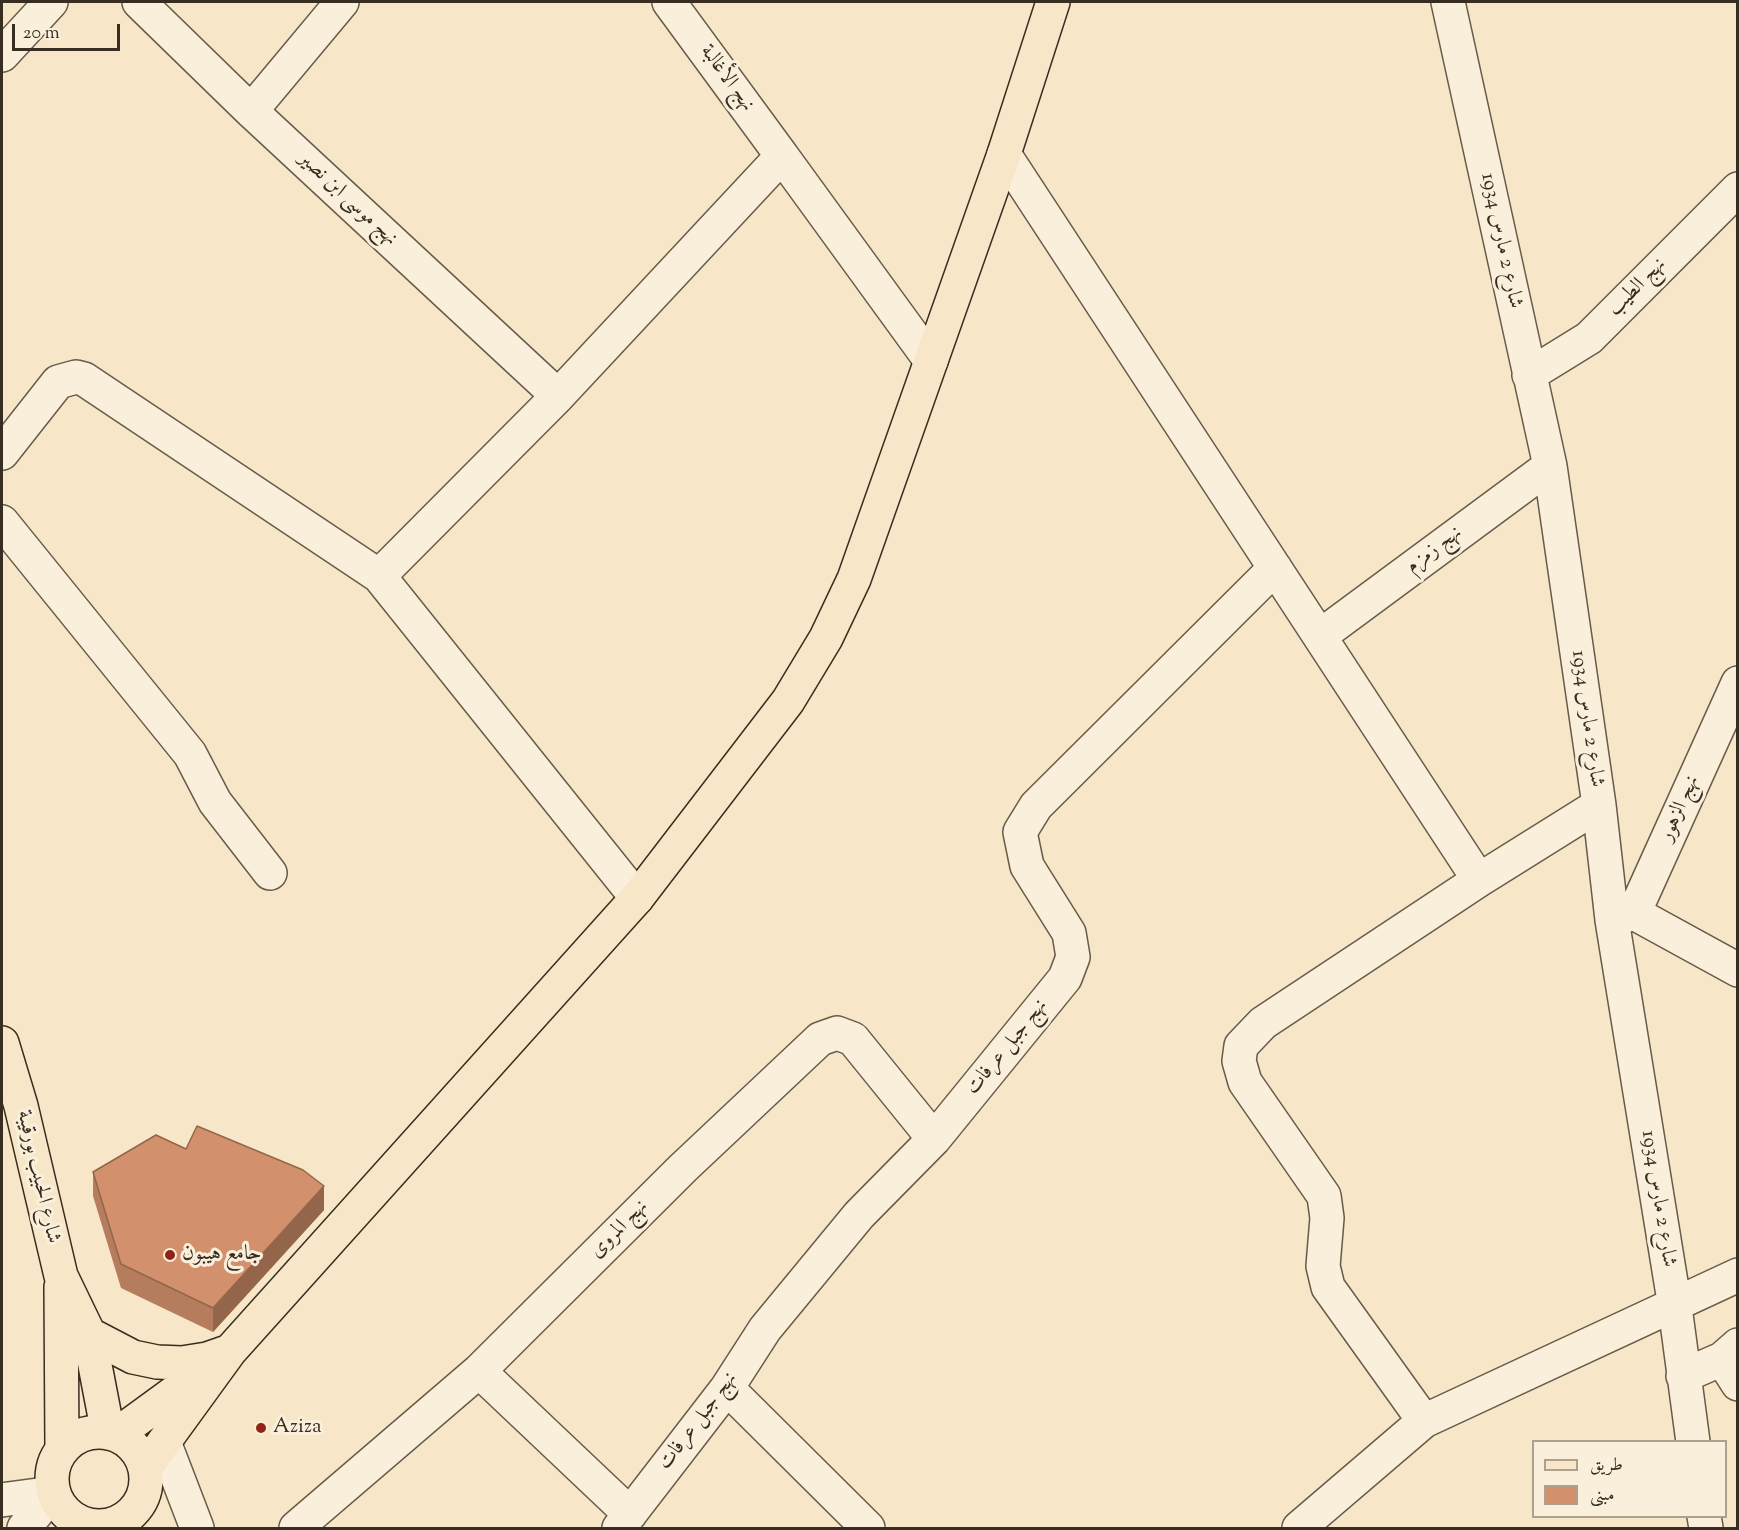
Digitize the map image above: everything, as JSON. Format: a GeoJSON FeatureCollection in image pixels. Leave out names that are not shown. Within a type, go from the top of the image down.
{"type":"FeatureCollection","features":[{"type":"Feature","properties":{"kind":"main road"},"geometry":{"type":"LineString","coordinates":[[145,1468],[129,1443],[112,1434],[82,1434],[62,1449],[52,1472],[53,1493],[68,1516],[85,1527],[115,1524],[137,1508],[143,1495],[145,1468],[230,1351],[637,898],[788,701],[826,638],[854,579],[1004,154],[1053,2]]}},
{"type":"Feature","properties":{"kind":"main road","name":"شارع الحبيب بورقيبة"},"geometry":{"type":"LineString","coordinates":[[2,1043],[11,1108],[61,1276],[88,1334],[112,1434]]}},
{"type":"Feature","properties":{"kind":"main road","name":"شارع الحبيب بورقيبة"},"geometry":{"type":"LineString","coordinates":[[61,1276],[62,1449]]}},
{"type":"Feature","properties":{"kind":"main road"},"geometry":{"type":"LineString","coordinates":[[88,1334],[125,1354],[157,1362],[182,1363],[207,1359],[230,1351]]}},
{"type":"Feature","properties":{"kind":"main road"},"geometry":{"type":"LineString","coordinates":[[112,1434],[230,1351]]}},
{"type":"Feature","properties":{"kind":"street"},"geometry":{"type":"LineString","coordinates":[[2,55],[51,2]]}},
{"type":"Feature","properties":{"kind":"street","name":"نهج موسى ابن نصير"},"geometry":{"type":"LineString","coordinates":[[140,2],[251,111],[558,396]]}},
{"type":"Feature","properties":{"kind":"street"},"geometry":{"type":"LineString","coordinates":[[251,111],[342,2]]}},
{"type":"Feature","properties":{"kind":"street","name":"نهج الأغالبة"},"geometry":{"type":"LineString","coordinates":[[669,2],[931,361]]}},
{"type":"Feature","properties":{"kind":"street","name":"شارع 2 مارس 1934"},"geometry":{"type":"LineString","coordinates":[[1448,2],[1550,466],[1599,805],[1623,916],[1693,1440]]}},
{"type":"Feature","properties":{"kind":"street"},"geometry":{"type":"LineString","coordinates":[[1004,154],[1479,880]]}},
{"type":"Feature","properties":{"kind":"street"},"geometry":{"type":"LineString","coordinates":[[379,576],[558,396],[783,156]]}},
{"type":"Feature","properties":{"kind":"street","name":"نهج الطيب"},"geometry":{"type":"LineString","coordinates":[[1529,375],[1589,338],[1737,189]]}},
{"type":"Feature","properties":{"kind":"street"},"geometry":{"type":"LineString","coordinates":[[2,453],[58,382],[75,377],[84,379],[379,576],[637,898]]}},
{"type":"Feature","properties":{"kind":"street","name":"نهج زمزم"},"geometry":{"type":"LineString","coordinates":[[1320,636],[1550,466]]}},
{"type":"Feature","properties":{"kind":"street"},"geometry":{"type":"LineString","coordinates":[[2,522],[190,754],[216,802],[270,873]]}},
{"type":"Feature","properties":{"kind":"street","name":"نهج جبل عرفات"},"geometry":{"type":"LineString","coordinates":[[625,1521],[727,1388],[765,1329],[859,1215],[934,1139],[1065,978],[1073,957],[1069,933],[1027,866],[1020,832],[1036,806],[1275,568]]}},
{"type":"Feature","properties":{"kind":"street","name":"نهج الزهور"},"geometry":{"type":"LineString","coordinates":[[1623,916],[1737,683]]}},
{"type":"Feature","properties":{"kind":"street"},"geometry":{"type":"LineString","coordinates":[[1424,1421],[1328,1287],[1323,1266],[1327,1218],[1324,1196],[1245,1082],[1239,1060],[1241,1046],[1263,1023],[1479,880],[1599,805]]}},
{"type":"Feature","properties":{"kind":"street"},"geometry":{"type":"LineString","coordinates":[[1623,916],[1737,970]]}},
{"type":"Feature","properties":{"kind":"street","name":"نهج المروى"},"geometry":{"type":"LineString","coordinates":[[296,1528],[479,1371],[682,1168],[820,1039],[837,1033],[853,1039],[934,1139]]}},
{"type":"Feature","properties":{"kind":"street"},"geometry":{"type":"LineString","coordinates":[[1299,1528],[1424,1421],[1675,1307],[1737,1275]]}},
{"type":"Feature","properties":{"kind":"street"},"geometry":{"type":"LineString","coordinates":[[1683,1376],[1732,1363]]}},
{"type":"Feature","properties":{"kind":"street"},"geometry":{"type":"LineString","coordinates":[[479,1371],[625,1521]]}},
{"type":"Feature","properties":{"kind":"street"},"geometry":{"type":"LineString","coordinates":[[727,1388],[868,1528]]}},
{"type":"Feature","properties":{"kind":"street"},"geometry":{"type":"LineString","coordinates":[[164,1442],[197,1528]]}},
{"type":"Feature","properties":{"kind":"street"},"geometry":{"type":"LineString","coordinates":[[2,1500],[53,1493]]}},
{"type":"Feature","properties":{"kind":"street"},"geometry":{"type":"LineString","coordinates":[[24,1528],[53,1493]]}},
{"type":"Feature","properties":{"kind":"building"},"geometry":{"type":"Polygon","coordinates":[[[197,1126],[303,1170],[324,1186],[213,1308],[121,1264],[93,1172],[156,1135],[186,1149],[197,1126]]]}},
{"type":"Feature","properties":{"kind":"place","name":"جامع هيبون"},"geometry":{"type":"Point","coordinates":[170,1255]}},
{"type":"Feature","properties":{"kind":"place","name":"Aziza"},"geometry":{"type":"Point","coordinates":[261,1428]}}]}
